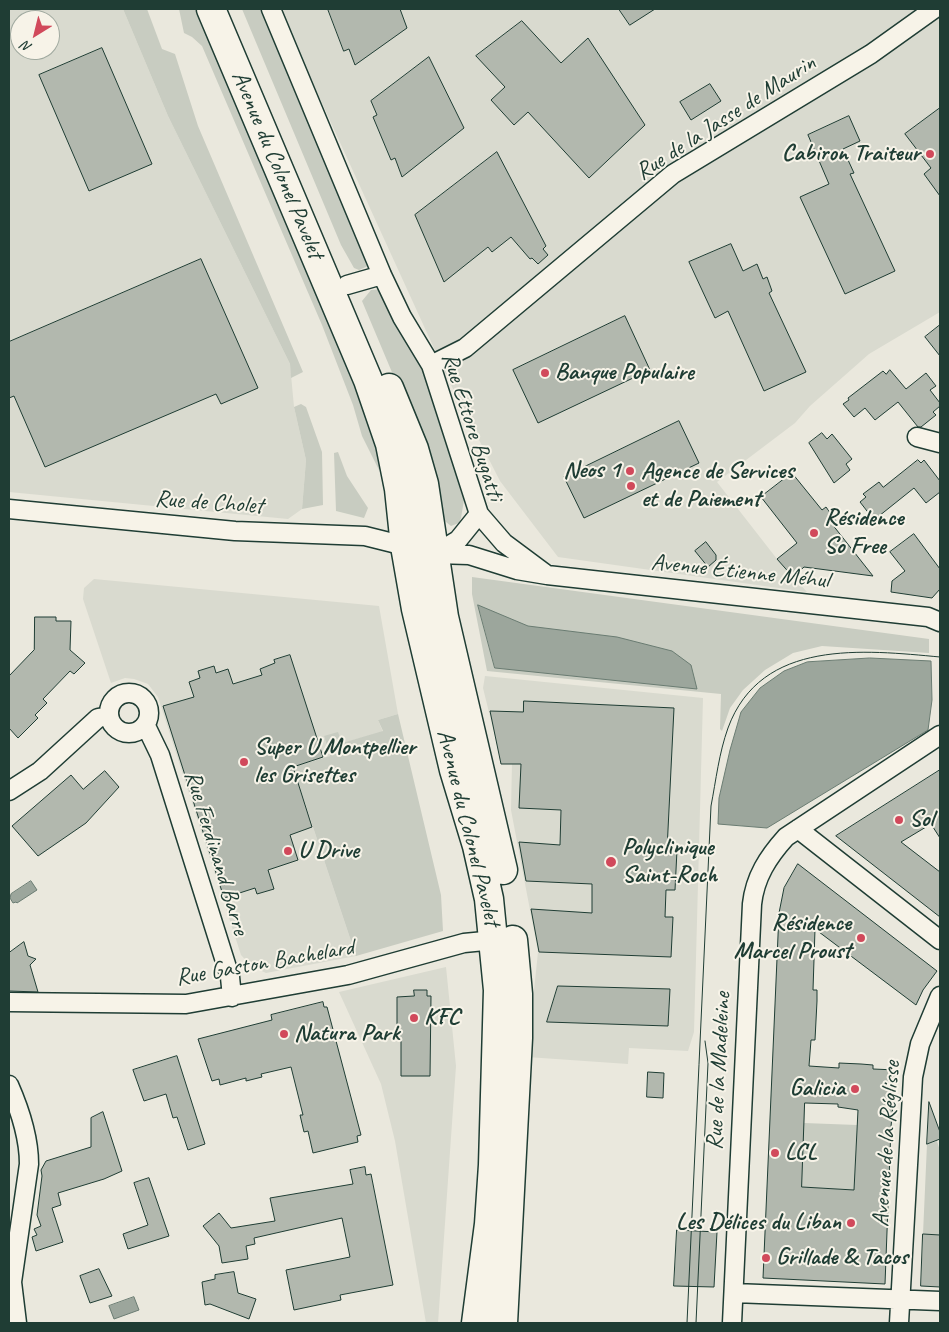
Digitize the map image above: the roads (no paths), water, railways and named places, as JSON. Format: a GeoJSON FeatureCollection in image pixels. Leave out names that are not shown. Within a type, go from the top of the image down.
{"type":"FeatureCollection","features":[{"type":"Feature","properties":{"kind":"main road","name":"Avenue du Colonel Pavelet"},"geometry":{"type":"LineString","coordinates":[[211,9],[344,321],[368,380],[390,444],[401,501],[405,546],[416,609],[454,770],[477,846],[490,899],[498,990],[493,1165],[476,1323]]}},
{"type":"Feature","properties":{"kind":"main road","name":"Avenue du Colonel Pavelet"},"geometry":{"type":"LineString","coordinates":[[229,9],[347,285],[414,449],[424,484],[444,617],[503,872],[514,946],[518,994],[518,1038],[503,1323]]}},
{"type":"Feature","properties":{"kind":"main road","name":"Avenue du Colonel Pavelet"},"geometry":{"type":"LineString","coordinates":[[344,321],[347,285]]}},
{"type":"Feature","properties":{"kind":"main road"},"geometry":{"type":"LineString","coordinates":[[405,546],[435,554]]}},
{"type":"Feature","properties":{"kind":"street","name":"Rue Ettore Bugatti"},"geometry":{"type":"LineString","coordinates":[[271,9],[382,275],[402,317],[431,365],[479,514],[458,540],[435,554]]}},
{"type":"Feature","properties":{"kind":"street","name":"Rue de la Jasse de Maurin"},"geometry":{"type":"LineString","coordinates":[[431,365],[465,348],[673,174],[871,54],[934,9]]}},
{"type":"Feature","properties":{"kind":"street"},"geometry":{"type":"LineString","coordinates":[[347,285],[382,275]]}},
{"type":"Feature","properties":{"kind":"street"},"geometry":{"type":"LineString","coordinates":[[917,437],[940,443]]}},
{"type":"Feature","properties":{"kind":"street","name":"Rue de Cholet"},"geometry":{"type":"LineString","coordinates":[[9,509],[235,531],[365,536],[405,546]]}},
{"type":"Feature","properties":{"kind":"street"},"geometry":{"type":"LineString","coordinates":[[479,514],[504,543],[547,575]]}},
{"type":"Feature","properties":{"kind":"street","name":"Avenue Étienne Méhul"},"geometry":{"type":"LineString","coordinates":[[435,554],[470,555],[517,570],[547,575],[936,617]]}},
{"type":"Feature","properties":{"kind":"street"},"geometry":{"type":"LineString","coordinates":[[126,693],[136,694],[146,701],[149,707],[149,720],[146,726],[134,733],[128,734],[116,728],[109,716],[110,705],[117,697],[126,693]]}},
{"type":"Feature","properties":{"kind":"street"},"geometry":{"type":"LineString","coordinates":[[9,791],[40,771],[98,718],[109,716]]}},
{"type":"Feature","properties":{"kind":"street","name":"Rue Ferdinand Barre"},"geometry":{"type":"LineString","coordinates":[[146,726],[160,755],[230,977],[232,997]]}},
{"type":"Feature","properties":{"kind":"street","name":"Rue de la Madeleine"},"geometry":{"type":"LineString","coordinates":[[732,1323],[738,1151],[753,897],[762,868],[772,852],[798,829],[940,735]]}},
{"type":"Feature","properties":{"kind":"street"},"geometry":{"type":"LineString","coordinates":[[798,829],[940,940]]}},
{"type":"Feature","properties":{"kind":"street","name":"Rue Gaston Bachelard"},"geometry":{"type":"LineString","coordinates":[[9,1002],[186,1004],[348,975],[464,943],[495,940]]}},
{"type":"Feature","properties":{"kind":"street","name":"Avenue de la Réglisse"},"geometry":{"type":"LineString","coordinates":[[899,1323],[913,1077],[920,1044],[940,996]]}},
{"type":"Feature","properties":{"kind":"street"},"geometry":{"type":"LineString","coordinates":[[9,1084],[18,1104],[29,1145],[29,1164],[12,1282],[18,1323]]}},
{"type":"Feature","properties":{"kind":"street"},"geometry":{"type":"LineString","coordinates":[[734,1293],[940,1301]]}},
{"type":"Feature","properties":{"kind":"tram line"},"geometry":{"type":"LineString","coordinates":[[687,1323],[711,806],[720,757],[728,728],[743,699],[764,678],[790,664],[818,656],[848,653],[879,652],[940,657]]}},
{"type":"Feature","properties":{"kind":"tram line"},"geometry":{"type":"LineString","coordinates":[[696,1323],[708,1063],[705,1041]]}},
{"type":"Feature","properties":{"kind":"place","name":"Cabiron Traiteur"},"geometry":{"type":"Point","coordinates":[930,154]}},
{"type":"Feature","properties":{"kind":"place","name":"Banque Populaire"},"geometry":{"type":"Point","coordinates":[545,373]}},
{"type":"Feature","properties":{"kind":"place","name":"Neos 1"},"geometry":{"type":"Point","coordinates":[630,471]}},
{"type":"Feature","properties":{"kind":"place","name":"Agence de Services et de Paiement"},"geometry":{"type":"Point","coordinates":[631,486]}},
{"type":"Feature","properties":{"kind":"place","name":"Résidence So Free"},"geometry":{"type":"Point","coordinates":[814,533]}},
{"type":"Feature","properties":{"kind":"place","name":"Super U Montpellier les Grisettes"},"geometry":{"type":"Point","coordinates":[244,762]}},
{"type":"Feature","properties":{"kind":"place","name":"Sol"},"geometry":{"type":"Point","coordinates":[899,820]}},
{"type":"Feature","properties":{"kind":"place","name":"U Drive"},"geometry":{"type":"Point","coordinates":[288,851]}},
{"type":"Feature","properties":{"kind":"place","name":"Polyclinique Saint-Roch"},"geometry":{"type":"Point","coordinates":[611,862]}},
{"type":"Feature","properties":{"kind":"place","name":"Résidence Marcel Proust"},"geometry":{"type":"Point","coordinates":[861,938]}},
{"type":"Feature","properties":{"kind":"place","name":"KFC"},"geometry":{"type":"Point","coordinates":[414,1018]}},
{"type":"Feature","properties":{"kind":"place","name":"Natura Park"},"geometry":{"type":"Point","coordinates":[284,1034]}},
{"type":"Feature","properties":{"kind":"place","name":"Galicia"},"geometry":{"type":"Point","coordinates":[855,1089]}},
{"type":"Feature","properties":{"kind":"place","name":"LCL"},"geometry":{"type":"Point","coordinates":[775,1153]}},
{"type":"Feature","properties":{"kind":"place","name":"Les Délices du Liban"},"geometry":{"type":"Point","coordinates":[851,1223]}},
{"type":"Feature","properties":{"kind":"place","name":"Grillade & Tacos"},"geometry":{"type":"Point","coordinates":[766,1258]}}]}
